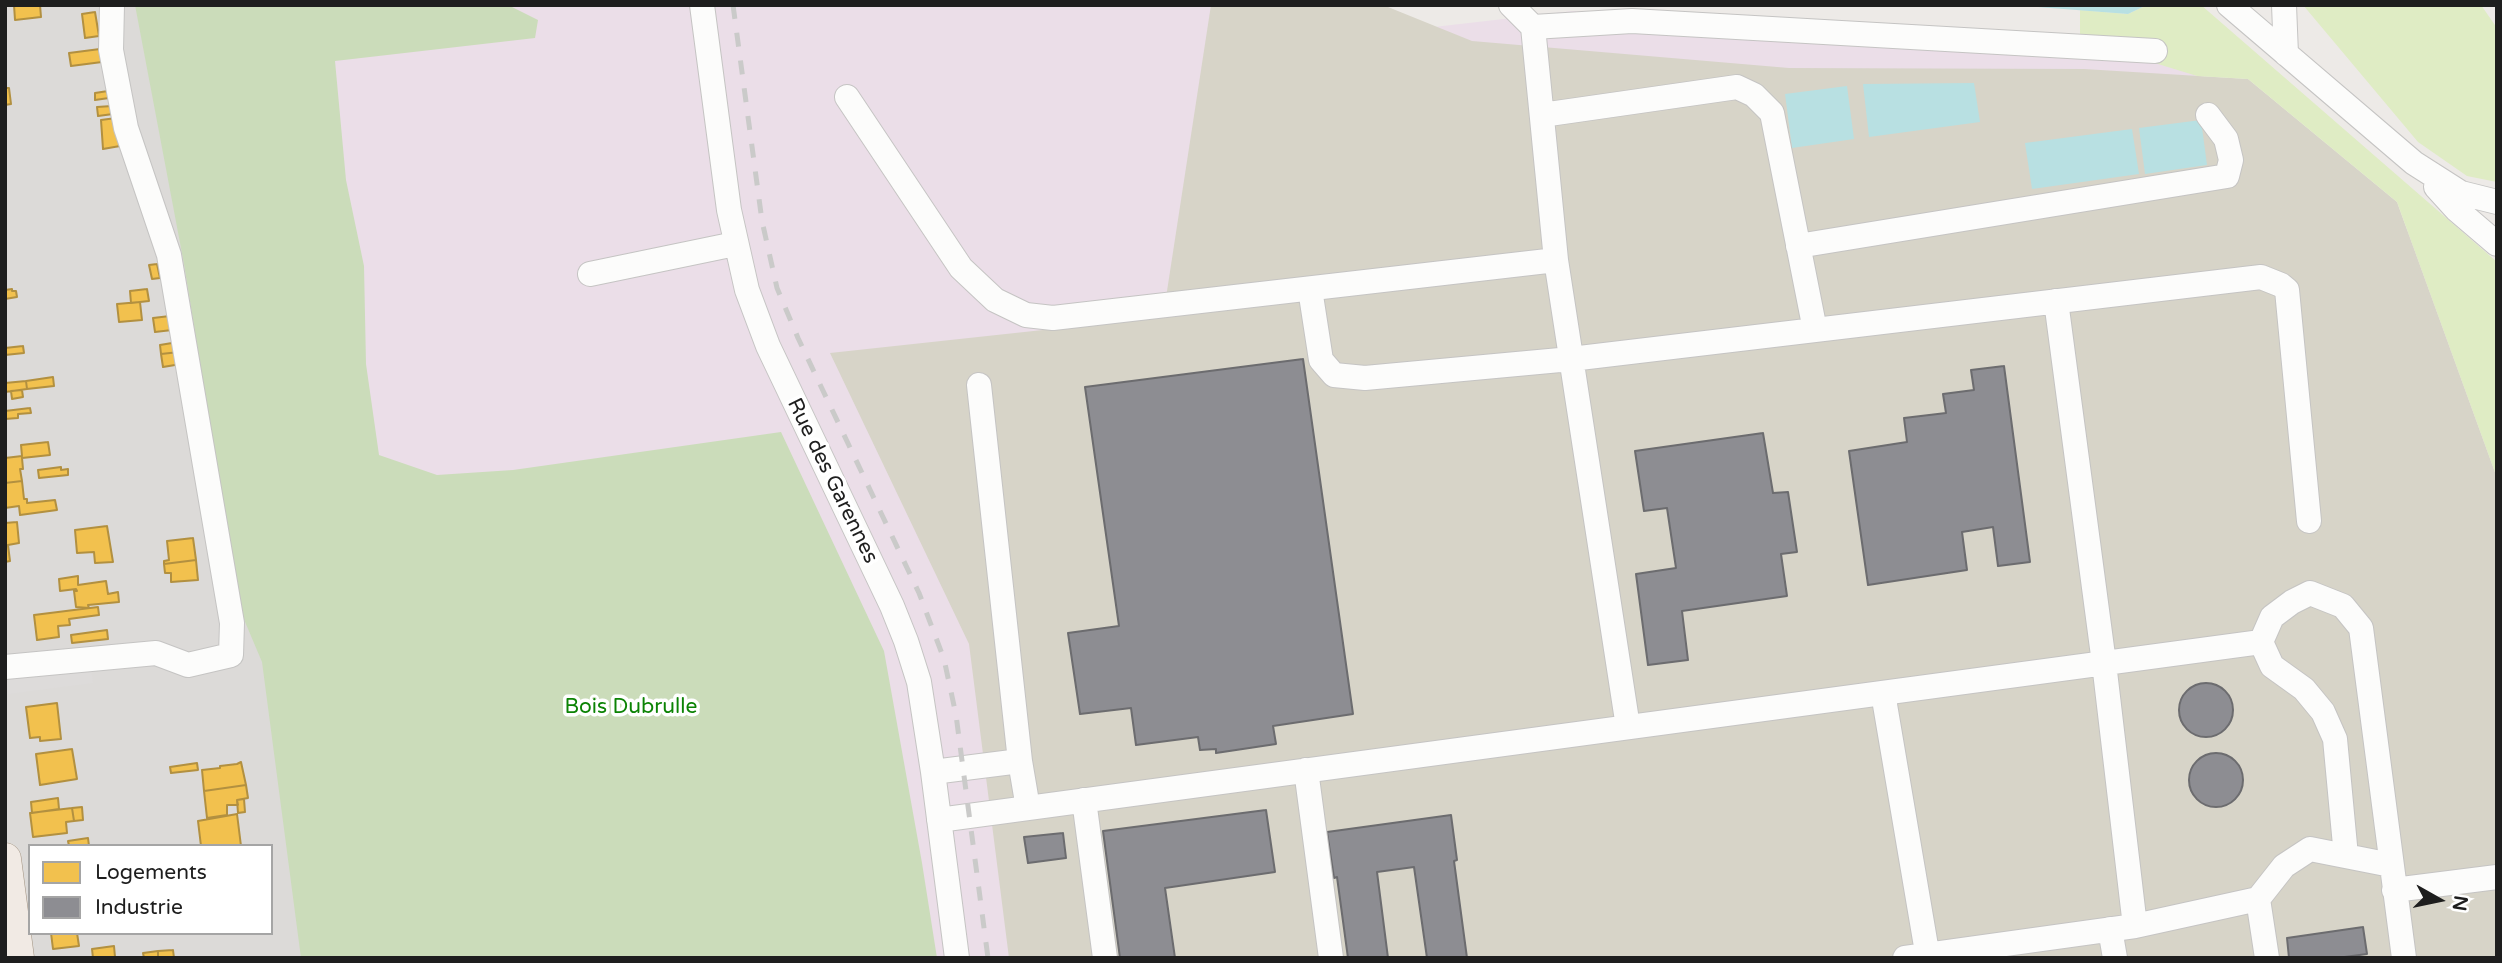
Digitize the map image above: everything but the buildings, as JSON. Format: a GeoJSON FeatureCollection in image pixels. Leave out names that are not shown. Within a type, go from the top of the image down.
{"type":"FeatureCollection","features":[{"type":"Feature","properties":{"kind":"main road"},"geometry":{"type":"LineString","coordinates":[[5,859],[19,958]]}},
{"type":"Feature","properties":{"kind":"street"},"geometry":{"type":"LineString","coordinates":[[5,667],[156,653],[188,665],[232,655],[230,611],[169,255],[126,128],[111,50],[112,5]]}},
{"type":"Feature","properties":{"kind":"street","name":"Rue des Garennes"},"geometry":{"type":"LineString","coordinates":[[702,5],[735,244],[747,290],[768,346],[892,606],[919,682],[957,958]]}},
{"type":"Feature","properties":{"kind":"street"},"geometry":{"type":"LineString","coordinates":[[1511,5],[1533,27],[1556,260],[1628,727]]}},
{"type":"Feature","properties":{"kind":"street"},"geometry":{"type":"LineString","coordinates":[[2229,5],[2414,163],[2456,209],[2497,244]]}},
{"type":"Feature","properties":{"kind":"street"},"geometry":{"type":"LineString","coordinates":[[2284,5],[2286,54]]}},
{"type":"Feature","properties":{"kind":"street"},"geometry":{"type":"LineString","coordinates":[[1533,27],[1632,21],[2155,51]]}},
{"type":"Feature","properties":{"kind":"street"},"geometry":{"type":"LineString","coordinates":[[1542,115],[1737,87],[1754,94],[1772,113],[1815,330]]}},
{"type":"Feature","properties":{"kind":"street"},"geometry":{"type":"LineString","coordinates":[[847,97],[961,268],[995,300],[1027,315],[1054,318],[1556,260]]}},
{"type":"Feature","properties":{"kind":"street"},"geometry":{"type":"LineString","coordinates":[[1798,246],[2227,176],[2231,160],[2226,139],[2208,115]]}},
{"type":"Feature","properties":{"kind":"street"},"geometry":{"type":"LineString","coordinates":[[2414,163],[2461,193],[2497,202]]}},
{"type":"Feature","properties":{"kind":"street"},"geometry":{"type":"LineString","coordinates":[[590,274],[735,244]]}},
{"type":"Feature","properties":{"kind":"street"},"geometry":{"type":"LineString","coordinates":[[1310,289],[1321,360],[1334,375],[1365,379],[1572,359],[2260,277],[2287,290],[2309,522]]}},
{"type":"Feature","properties":{"kind":"street"},"geometry":{"type":"LineString","coordinates":[[2056,301],[2136,926]]}},
{"type":"Feature","properties":{"kind":"street"},"geometry":{"type":"LineString","coordinates":[[979,385],[1020,761],[1028,808]]}},
{"type":"Feature","properties":{"kind":"street"},"geometry":{"type":"LineString","coordinates":[[2346,856],[2334,739],[2323,712],[2304,689],[2272,666],[2261,642],[2272,617],[2292,601],[2310,593],[2343,606],[2361,628],[2404,958]]}},
{"type":"Feature","properties":{"kind":"street"},"geometry":{"type":"LineString","coordinates":[[939,820],[2261,642]]}},
{"type":"Feature","properties":{"kind":"street"},"geometry":{"type":"LineString","coordinates":[[1883,693],[1920,957],[2136,926],[2258,899],[2284,866],[2310,849],[2346,856],[2392,877],[2497,877]]}},
{"type":"Feature","properties":{"kind":"street"},"geometry":{"type":"LineString","coordinates":[[933,772],[1020,761]]}},
{"type":"Feature","properties":{"kind":"street"},"geometry":{"type":"LineString","coordinates":[[1306,771],[1331,958]]}},
{"type":"Feature","properties":{"kind":"street"},"geometry":{"type":"LineString","coordinates":[[1084,800],[1105,958]]}},
{"type":"Feature","properties":{"kind":"street"},"geometry":{"type":"LineString","coordinates":[[2258,899],[2267,958]]}},
{"type":"Feature","properties":{"kind":"street"},"geometry":{"type":"LineString","coordinates":[[2110,929],[2115,958]]}},
{"type":"Feature","properties":{"kind":"shaded area"},"geometry":{"type":"Polygon","coordinates":[[[5,5],[179,5],[305,958],[5,958],[5,5]]]}},
{"type":"Feature","properties":{"kind":"shaded area"},"geometry":{"type":"Polygon","coordinates":[[[179,5],[1383,5],[1434,27],[1573,11],[1908,37],[2080,40],[2197,75],[2306,129],[2446,270],[2497,402],[2497,958],[305,958],[179,5]]]}},
{"type":"Feature","properties":{"kind":"shaded area"},"geometry":{"type":"Polygon","coordinates":[[[1211,5],[1383,5],[1472,41],[1789,68],[2084,69],[2248,79],[2397,202],[2497,478],[2497,958],[1009,958],[969,644],[830,353],[1163,317],[1211,5]]]}},
{"type":"Feature","properties":{"kind":"shaded area"},"geometry":{"type":"Polygon","coordinates":[[[88,647],[93,683],[8,694],[5,673],[88,647]]]}},
{"type":"Feature","properties":{"kind":"green space","name":"Bois Dubrulle"},"geometry":{"type":"Polygon","coordinates":[[[135,5],[508,5],[538,20],[535,38],[335,61],[346,180],[364,266],[366,364],[379,455],[437,475],[513,470],[781,432],[884,651],[937,958],[301,958],[262,662],[240,610],[184,264],[135,5]]]}},
{"type":"Feature","properties":{"kind":"green space"},"geometry":{"type":"Polygon","coordinates":[[[2147,5],[2201,5],[2497,262],[2497,478],[2397,202],[2248,79],[2197,76],[2080,40],[2080,10],[2128,14],[2147,5]]]}},
{"type":"Feature","properties":{"kind":"green space"},"geometry":{"type":"Polygon","coordinates":[[[2303,5],[2481,5],[2497,28],[2497,182],[2467,176],[2418,142],[2303,5]]]}},
{"type":"Feature","properties":{"kind":"water"},"geometry":{"type":"Polygon","coordinates":[[[2012,5],[2147,5],[2128,14],[2012,5]]]}},
{"type":"Feature","properties":{"kind":"water"},"geometry":{"type":"Polygon","coordinates":[[[1974,83],[1980,122],[1869,137],[1863,84],[1974,83]]]}},
{"type":"Feature","properties":{"kind":"water"},"geometry":{"type":"Polygon","coordinates":[[[1847,86],[1854,139],[1792,148],[1785,94],[1847,86]]]}},
{"type":"Feature","properties":{"kind":"water"},"geometry":{"type":"Polygon","coordinates":[[[2201,120],[2207,165],[2145,174],[2139,128],[2201,120]]]}},
{"type":"Feature","properties":{"kind":"water"},"geometry":{"type":"Polygon","coordinates":[[[2132,129],[2139,174],[2032,189],[2025,143],[2132,129]]]}},
{"type":"Feature","properties":{"kind":"railway"},"geometry":{"type":"LineString","coordinates":[[733,5],[762,221],[777,288],[919,593],[944,659],[956,715],[988,958]]}}]}
